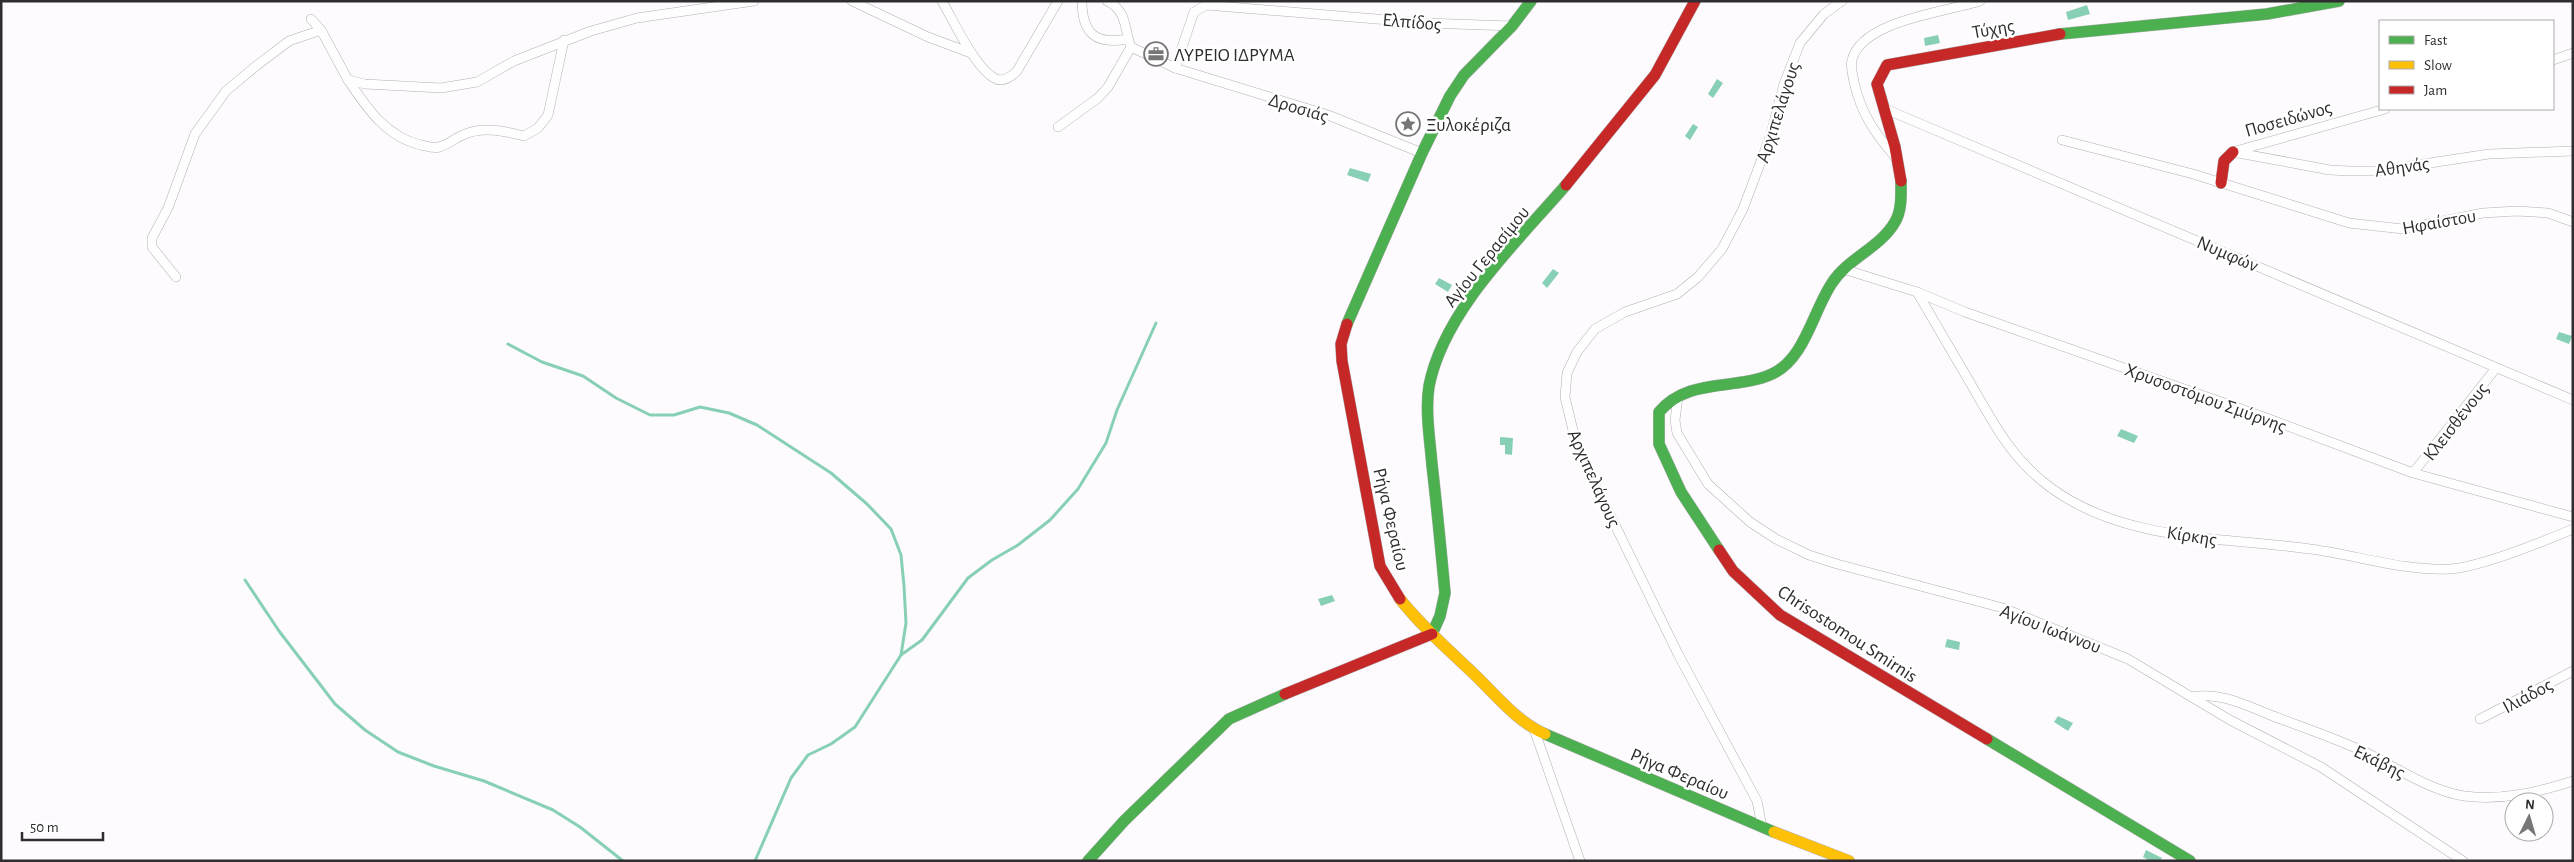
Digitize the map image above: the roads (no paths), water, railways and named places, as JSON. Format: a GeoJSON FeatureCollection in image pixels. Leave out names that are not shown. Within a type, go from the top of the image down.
{"type":"FeatureCollection","features":[{"type":"Feature","properties":{"kind":"street"},"geometry":{"type":"LineString","coordinates":[[348,80],[365,84],[442,88],[477,82],[514,61],[564,40],[637,18],[754,1]]}},
{"type":"Feature","properties":{"kind":"street"},"geometry":{"type":"LineString","coordinates":[[852,1],[928,38],[971,53]]}},
{"type":"Feature","properties":{"kind":"street"},"geometry":{"type":"LineString","coordinates":[[942,1],[971,53],[995,78],[1009,78],[1017,72],[1058,1]]}},
{"type":"Feature","properties":{"kind":"street"},"geometry":{"type":"LineString","coordinates":[[1082,1],[1084,21],[1096,38],[1110,42],[1129,43]]}},
{"type":"Feature","properties":{"kind":"street"},"geometry":{"type":"LineString","coordinates":[[1058,127],[1098,98],[1108,87],[1129,43],[1127,24],[1114,4],[1107,1]]}},
{"type":"Feature","properties":{"kind":"street","name":"Ρήγα Φεραίου"},"geometry":{"type":"LineString","coordinates":[[1531,1],[1512,26],[1464,75],[1422,153],[1340,344],[1354,433],[1380,566],[1389,584],[1432,634],[1508,707],[1534,729],[1762,827],[1849,861]]}},
{"type":"Feature","properties":{"kind":"street","name":"Αγίου Γερασίμου"},"geometry":{"type":"LineString","coordinates":[[1432,634],[1440,616],[1445,593],[1428,421],[1429,387],[1439,353],[1458,316],[1478,289],[1619,122],[1656,75],[1694,1]]}},
{"type":"Feature","properties":{"kind":"street","name":"Αρχιπελάγους"},"geometry":{"type":"LineString","coordinates":[[1762,827],[1757,801],[1678,654],[1577,447],[1565,397],[1567,373],[1577,352],[1595,329],[1625,312],[1677,294],[1698,277],[1722,249],[1743,209],[1770,137],[1784,84],[1800,43],[1824,14],[1842,1]]}},
{"type":"Feature","properties":{"kind":"street"},"geometry":{"type":"LineString","coordinates":[[1897,159],[1874,132],[1865,116],[1855,88],[1851,65],[1852,57],[1860,45],[1889,26],[1980,1]]}},
{"type":"Feature","properties":{"kind":"street","name":"Τύχης"},"geometry":{"type":"LineString","coordinates":[[1843,269],[1891,231],[1900,212],[1902,185],[1877,84],[1881,72],[1887,65],[1895,62],[2073,32],[2268,14],[2339,1]]}},
{"type":"Feature","properties":{"kind":"street","name":"Ελπίδος"},"geometry":{"type":"LineString","coordinates":[[1175,68],[1194,12],[1206,5],[1425,23],[1512,26]]}},
{"type":"Feature","properties":{"kind":"street"},"geometry":{"type":"LineString","coordinates":[[311,19],[321,30],[348,80],[366,106],[385,128],[409,142],[437,148],[463,135],[484,130],[524,136],[538,128],[548,115],[564,40]]}},
{"type":"Feature","properties":{"kind":"street"},"geometry":{"type":"LineString","coordinates":[[176,277],[152,247],[152,238],[168,208],[195,134],[226,91],[241,78],[289,41],[321,30]]}},
{"type":"Feature","properties":{"kind":"street","name":"Δροσιάς"},"geometry":{"type":"LineString","coordinates":[[1129,43],[1175,68],[1328,115],[1422,153]]}},
{"type":"Feature","properties":{"kind":"street"},"geometry":{"type":"LineString","coordinates":[[2554,60],[2573,53]]}},
{"type":"Feature","properties":{"kind":"street","name":"Νυμφών"},"geometry":{"type":"LineString","coordinates":[[1883,108],[2573,400]]}},
{"type":"Feature","properties":{"kind":"street","name":"Ποσειδώνος"},"geometry":{"type":"LineString","coordinates":[[2221,183],[2224,161],[2233,152],[2381,110]]}},
{"type":"Feature","properties":{"kind":"street","name":"Ηφαίστου"},"geometry":{"type":"LineString","coordinates":[[2062,140],[2221,183],[2349,223],[2403,229],[2484,213],[2517,211],[2548,213],[2573,222]]}},
{"type":"Feature","properties":{"kind":"street","name":"Αθηνάς"},"geometry":{"type":"LineString","coordinates":[[2233,152],[2330,170],[2378,171],[2489,154],[2573,151]]}},
{"type":"Feature","properties":{"kind":"street","name":"Χρυσοστόμου Σμύρνης"},"geometry":{"type":"LineString","coordinates":[[1843,269],[1917,292],[1965,312],[2261,416],[2413,473],[2573,517]]}},
{"type":"Feature","properties":{"kind":"street","name":"Chrisostomou Smirnis"},"geometry":{"type":"LineString","coordinates":[[1843,269],[1828,287],[1787,364],[1773,374],[1698,388],[1678,396],[1667,403],[1659,412],[1657,433],[1661,450],[1681,492],[1733,571],[1780,615],[2190,861]]}},
{"type":"Feature","properties":{"kind":"street","name":"Κίρκης"},"geometry":{"type":"LineString","coordinates":[[1917,292],[1996,431],[2019,460],[2050,488],[2098,515],[2137,526],[2206,538],[2311,549],[2421,569],[2452,569],[2480,562],[2573,530]]}},
{"type":"Feature","properties":{"kind":"street","name":"Κλεισθένους"},"geometry":{"type":"LineString","coordinates":[[2413,473],[2496,368]]}},
{"type":"Feature","properties":{"kind":"street","name":"Αγίου Ιωάννου"},"geometry":{"type":"LineString","coordinates":[[1678,396],[1675,420],[1677,433],[1708,484],[1750,522],[1776,539],[1809,555],[1838,564],[2003,608],[2128,659],[2192,697],[2321,767],[2462,861]]}},
{"type":"Feature","properties":{"kind":"street"},"geometry":{"type":"LineString","coordinates":[[1088,861],[1124,821],[1230,719],[1279,696],[1432,634]]}},
{"type":"Feature","properties":{"kind":"street","name":"Ιλιάδος"},"geometry":{"type":"LineString","coordinates":[[2480,719],[2573,671]]}},
{"type":"Feature","properties":{"kind":"street","name":"Εκάβης"},"geometry":{"type":"LineString","coordinates":[[2192,697],[2220,696],[2246,705],[2321,733],[2414,777],[2463,796],[2510,796],[2573,781]]}},
{"type":"Feature","properties":{"kind":"street"},"geometry":{"type":"LineString","coordinates":[[1534,729],[1580,861]]}},
{"type":"Feature","properties":{"kind":"waterway"},"geometry":{"type":"LineString","coordinates":[[901,655],[922,640],[968,578],[992,560],[1018,545],[1050,520],[1078,489],[1106,443],[1117,410],[1156,323]]}},
{"type":"Feature","properties":{"kind":"waterway"},"geometry":{"type":"LineString","coordinates":[[508,344],[542,362],[583,376],[616,398],[650,415],[674,415],[700,407],[729,413],[757,425],[831,473],[867,504],[891,529],[901,555],[904,586],[906,623],[901,655],[855,727],[831,744],[808,755],[791,778],[755,861]]}},
{"type":"Feature","properties":{"kind":"waterway"},"geometry":{"type":"LineString","coordinates":[[245,580],[279,631],[335,704],[365,730],[398,752],[434,766],[484,781],[553,810],[580,827],[623,861]]}},
{"type":"Feature","properties":{"kind":"place","name":"ΛΥΡΕΙΟ ΙΔΡΥΜΑ"},"geometry":{"type":"Point","coordinates":[1156,54]}},
{"type":"Feature","properties":{"kind":"place","name":"Ξυλοκέριζα"},"geometry":{"type":"Point","coordinates":[1408,124]}}]}
